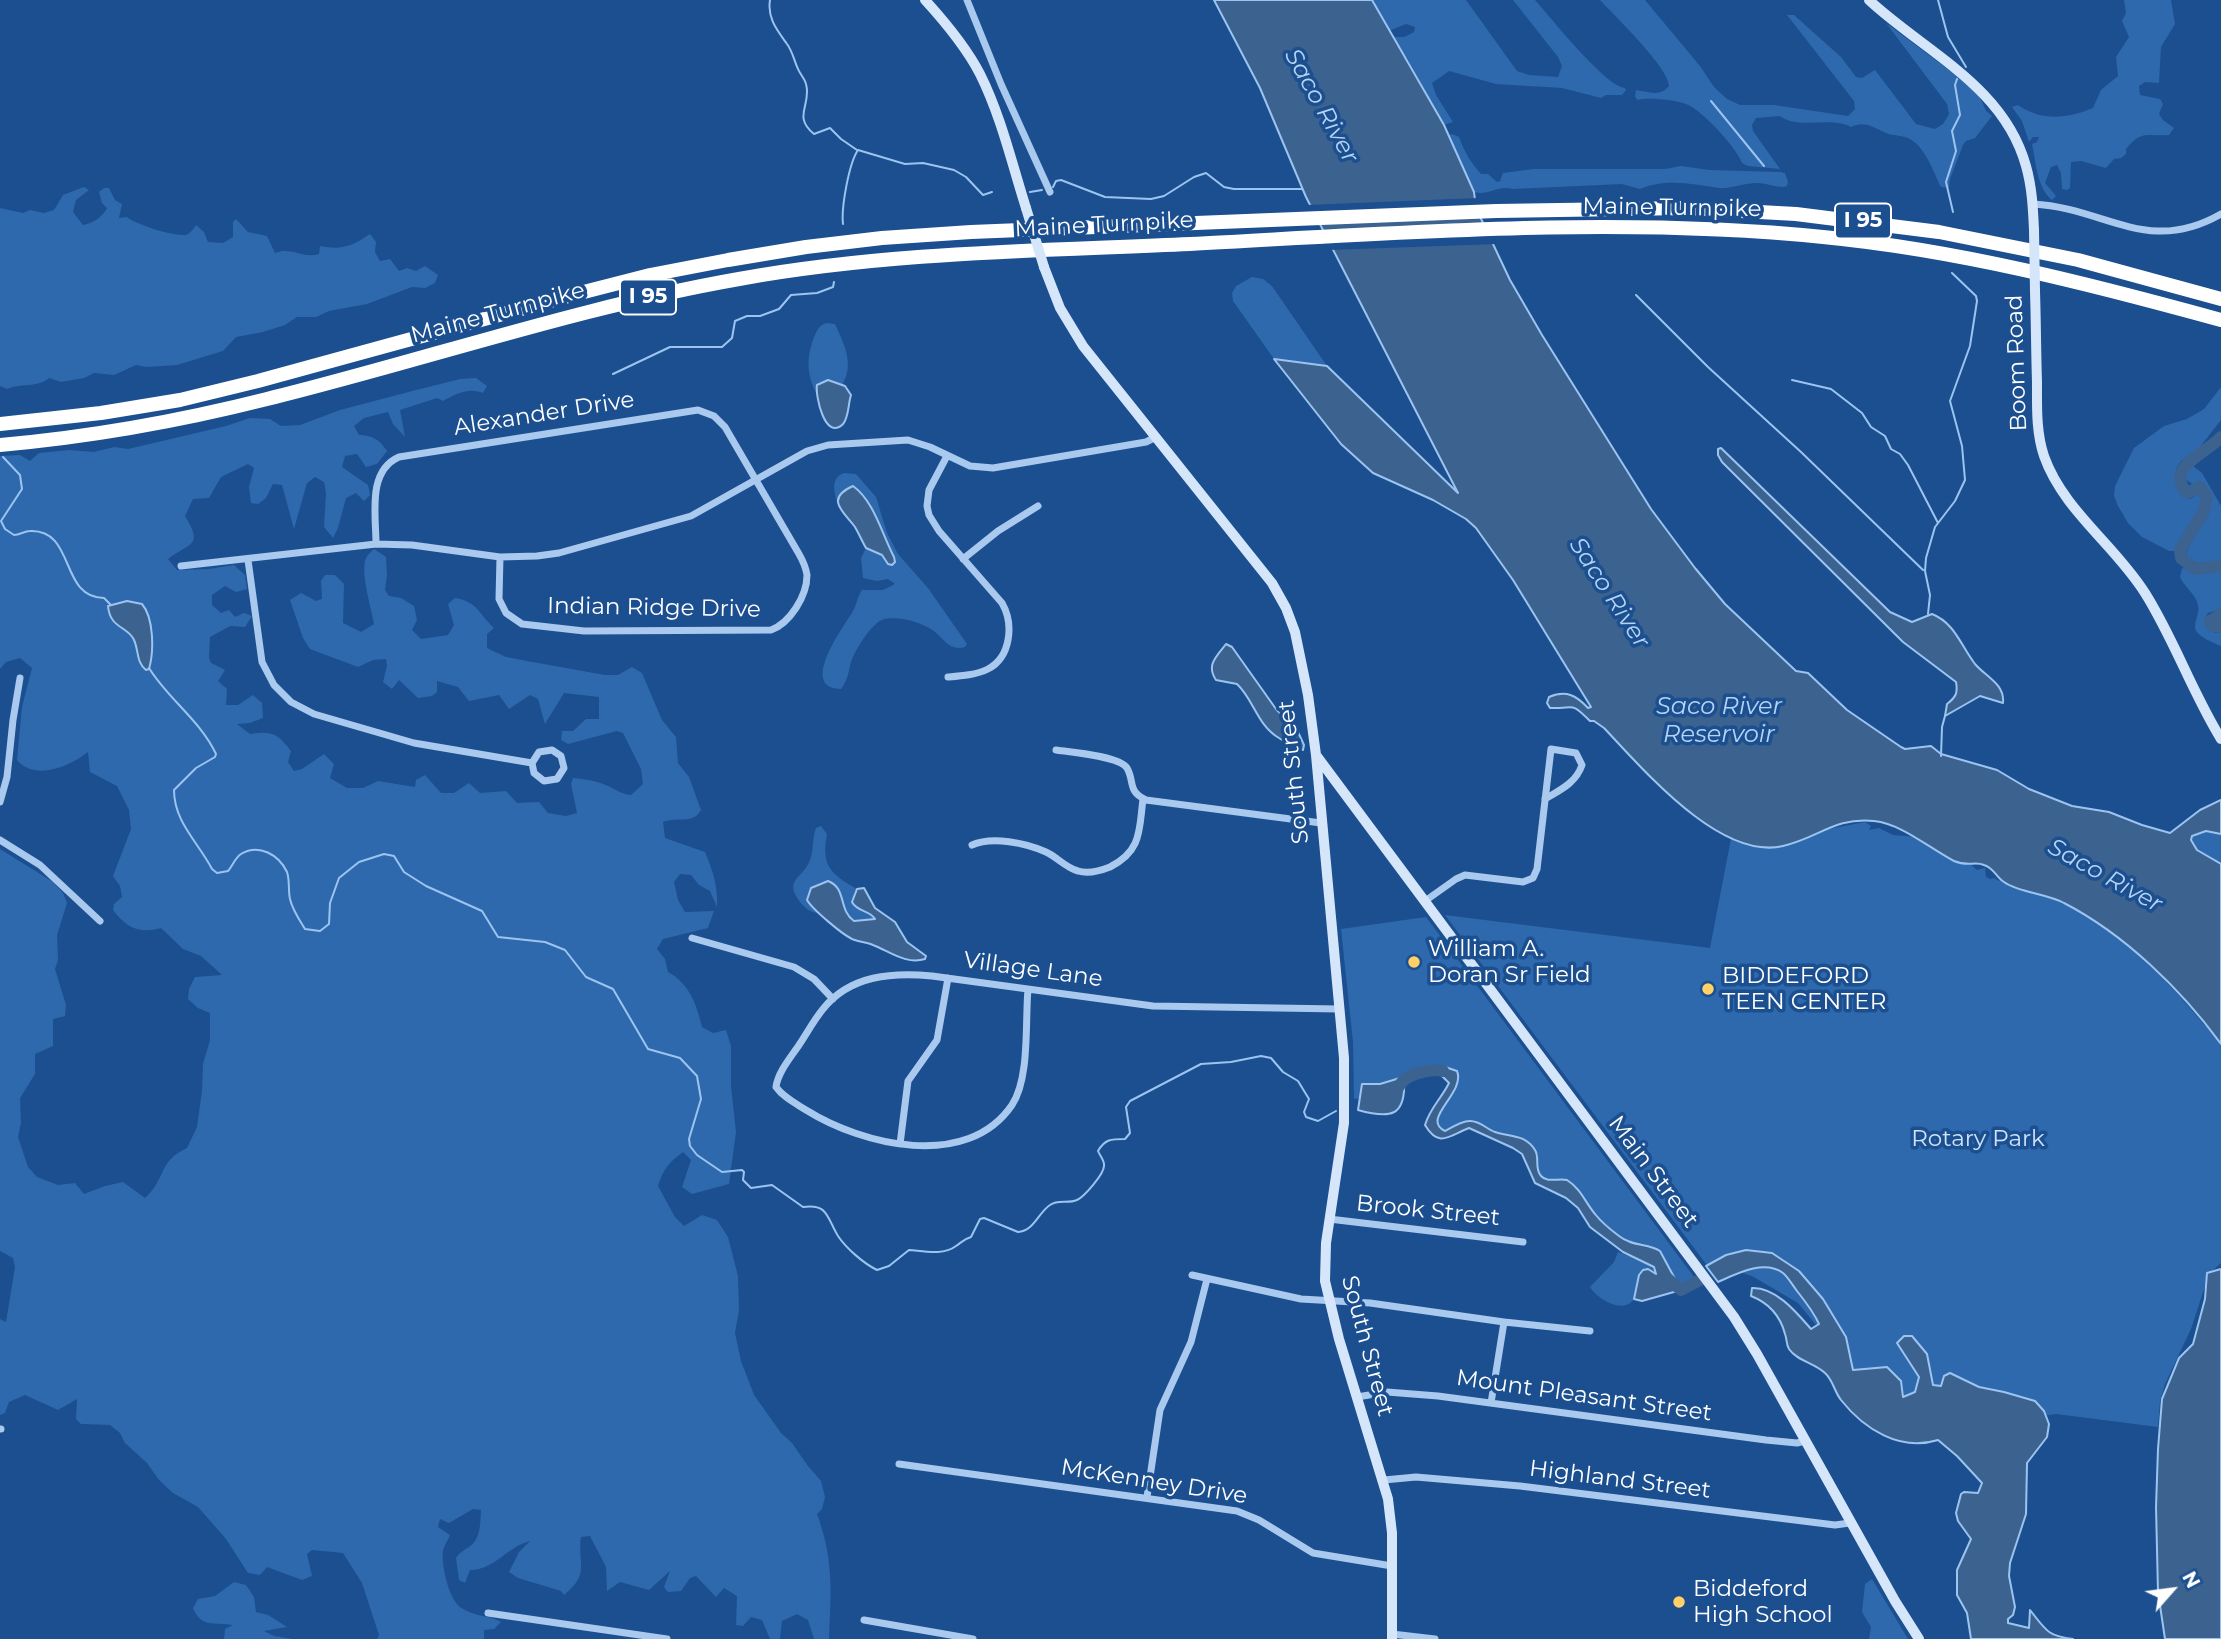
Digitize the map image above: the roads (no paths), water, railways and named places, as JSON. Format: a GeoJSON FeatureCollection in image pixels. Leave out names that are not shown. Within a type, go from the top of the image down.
{"type":"FeatureCollection","features":[{"type":"Feature","properties":{"kind":"highway","name":"Maine Turnpike"},"geometry":{"type":"LineString","coordinates":[[0,424],[101,413],[180,400],[637,279],[806,247],[971,232],[1496,211],[1686,208],[1796,214],[1939,232],[2078,260],[2221,299]]}},
{"type":"Feature","properties":{"kind":"highway","name":"Maine Turnpike"},"geometry":{"type":"LineString","coordinates":[[0,446],[110,432],[189,418],[267,400],[662,294],[754,276],[938,255],[1505,230],[1748,230],[1859,241],[1968,257],[2106,288],[2221,320]]}},
{"type":"Feature","properties":{"kind":"street","name":"South Street"},"geometry":{"type":"LineString","coordinates":[[925,0],[975,65],[995,111],[1044,267],[1060,308],[1074,333],[1094,362],[1255,558],[1279,594],[1292,624],[1301,657],[1316,755],[1344,1058],[1344,1113],[1325,1265],[1329,1302],[1384,1480],[1391,1517],[1392,1637]]}},
{"type":"Feature","properties":{"kind":"street"},"geometry":{"type":"LineString","coordinates":[[967,0],[989,58],[1050,192]]}},
{"type":"Feature","properties":{"kind":"street","name":"Boom Road"},"geometry":{"type":"LineString","coordinates":[[1869,0],[1955,67],[1994,106],[2012,132],[2022,153],[2033,204],[2037,416],[2041,445],[2071,502],[2121,560],[2146,594],[2221,739]]}},
{"type":"Feature","properties":{"kind":"street"},"geometry":{"type":"LineString","coordinates":[[975,65],[989,58]]}},
{"type":"Feature","properties":{"kind":"street"},"geometry":{"type":"LineString","coordinates":[[2033,204],[2067,208],[2152,232],[2184,230],[2221,214]]}},
{"type":"Feature","properties":{"kind":"street","name":"Alexander Drive"},"geometry":{"type":"LineString","coordinates":[[376,544],[379,476],[393,459],[415,453],[698,411],[711,414],[722,424],[755,481]]}},
{"type":"Feature","properties":{"kind":"street"},"geometry":{"type":"LineString","coordinates":[[181,566],[376,544],[399,544],[500,557],[537,556],[559,553],[663,526],[699,513],[807,451],[828,445],[908,440],[979,468],[1000,467],[1146,442],[1156,437]]}},
{"type":"Feature","properties":{"kind":"street"},"geometry":{"type":"LineString","coordinates":[[947,456],[929,490],[928,511],[933,524],[1004,608],[1009,623],[1001,657],[990,668],[977,673],[948,677]]}},
{"type":"Feature","properties":{"kind":"street","name":"Indian Ridge Drive"},"geometry":{"type":"LineString","coordinates":[[500,557],[499,599],[509,617],[523,624],[584,631],[771,630],[782,624],[793,612],[807,575],[800,554],[755,481]]}},
{"type":"Feature","properties":{"kind":"street"},"geometry":{"type":"LineString","coordinates":[[963,559],[998,531],[1038,506]]}},
{"type":"Feature","properties":{"kind":"street"},"geometry":{"type":"LineString","coordinates":[[248,560],[261,656],[274,685],[291,702],[314,714],[414,743],[532,763]]}},
{"type":"Feature","properties":{"kind":"street"},"geometry":{"type":"LineString","coordinates":[[0,802],[7,777],[20,678]]}},
{"type":"Feature","properties":{"kind":"street"},"geometry":{"type":"LineString","coordinates":[[1425,901],[1456,879],[1465,876],[1522,882],[1533,878],[1537,869],[1545,799],[1551,749],[1576,752],[1582,765],[1578,774],[1565,787],[1545,799]]}},
{"type":"Feature","properties":{"kind":"street"},"geometry":{"type":"LineString","coordinates":[[552,750],[562,758],[564,768],[559,777],[547,782],[535,775],[532,763],[539,752],[552,750]]}},
{"type":"Feature","properties":{"kind":"street"},"geometry":{"type":"LineString","coordinates":[[1056,750],[1123,764],[1134,792],[1143,799],[1321,823]]}},
{"type":"Feature","properties":{"kind":"street","name":"Main Street"},"geometry":{"type":"LineString","coordinates":[[1316,755],[1728,1310],[1757,1354],[1850,1523],[1919,1639]]}},
{"type":"Feature","properties":{"kind":"street"},"geometry":{"type":"LineString","coordinates":[[972,845],[983,841],[1000,841],[1042,850],[1080,872],[1103,870],[1126,857],[1134,848],[1143,799]]}},
{"type":"Feature","properties":{"kind":"street"},"geometry":{"type":"LineString","coordinates":[[0,840],[40,865],[100,920]]}},
{"type":"Feature","properties":{"kind":"street"},"geometry":{"type":"LineString","coordinates":[[692,938],[794,967],[814,979],[832,999]]}},
{"type":"Feature","properties":{"kind":"street","name":"Village Lane"},"geometry":{"type":"LineString","coordinates":[[900,1144],[863,1136],[831,1124],[787,1098],[776,1087],[781,1073],[822,1010],[832,999],[864,981],[903,973],[1164,1007],[1339,1009]]}},
{"type":"Feature","properties":{"kind":"street"},"geometry":{"type":"LineString","coordinates":[[948,978],[937,1040],[908,1082],[900,1144],[931,1145],[965,1141],[987,1130],[1005,1114],[1020,1088],[1028,989]]}},
{"type":"Feature","properties":{"kind":"street","name":"Brook Street"},"geometry":{"type":"LineString","coordinates":[[1329,1219],[1523,1241]]}},
{"type":"Feature","properties":{"kind":"street"},"geometry":{"type":"LineString","coordinates":[[1192,1275],[1278,1295],[1329,1302],[1370,1303],[1590,1331]]}},
{"type":"Feature","properties":{"kind":"street"},"geometry":{"type":"LineString","coordinates":[[1147,1497],[1160,1410],[1191,1342],[1207,1279]]}},
{"type":"Feature","properties":{"kind":"street"},"geometry":{"type":"LineString","coordinates":[[1491,1403],[1504,1322]]}},
{"type":"Feature","properties":{"kind":"street","name":"Mount Pleasant Street"},"geometry":{"type":"LineString","coordinates":[[1357,1397],[1394,1392],[1766,1440],[1797,1443],[1805,1441]]}},
{"type":"Feature","properties":{"kind":"street","name":"McKenney Drive"},"geometry":{"type":"LineString","coordinates":[[899,1464],[1237,1511],[1259,1520],[1313,1553],[1392,1566]]}},
{"type":"Feature","properties":{"kind":"street","name":"Highland Street"},"geometry":{"type":"LineString","coordinates":[[1384,1480],[1416,1477],[1507,1485],[1835,1525],[1850,1523]]}},
{"type":"Feature","properties":{"kind":"street"},"geometry":{"type":"LineString","coordinates":[[488,1613],[667,1639]]}},
{"type":"Feature","properties":{"kind":"street"},"geometry":{"type":"LineString","coordinates":[[864,1619],[973,1639]]}},
{"type":"Feature","properties":{"kind":"street"},"geometry":{"type":"LineString","coordinates":[[1392,1637],[1435,1639]]}},
{"type":"Feature","properties":{"kind":"water","name":"Saco River Reservoir"},"geometry":{"type":"Polygon","coordinates":[[[1214,0],[1372,0],[1444,125],[1474,192],[1476,208],[1510,280],[1651,509],[1725,604],[1796,671],[1808,673],[1847,710],[1905,749],[1931,746],[1941,754],[1997,770],[2029,789],[2072,806],[2109,812],[2170,833],[2200,810],[2221,800],[2221,834],[2206,831],[2192,836],[2191,840],[2197,850],[2221,864],[2221,1044],[2188,1003],[2150,964],[2108,930],[2064,903],[2010,885],[1987,866],[1954,861],[1895,827],[1874,821],[1837,825],[1783,846],[1759,847],[1734,840],[1684,808],[1604,728],[1590,721],[1575,708],[1550,708],[1547,703],[1549,697],[1561,694],[1570,695],[1588,708],[1591,707],[1513,580],[1476,528],[1433,500],[1373,473],[1341,444],[1274,359],[1327,366],[1458,493],[1306,197],[1260,88],[1214,0]]]}},
{"type":"Feature","properties":{"kind":"water"},"geometry":{"type":"Polygon","coordinates":[[[828,380],[845,386],[851,395],[845,421],[837,428],[826,422],[818,398],[817,385],[828,380]]]}},
{"type":"Feature","properties":{"kind":"water"},"geometry":{"type":"Polygon","coordinates":[[[1721,448],[1890,612],[1912,622],[1932,614],[1946,623],[1975,664],[1998,686],[2003,703],[1980,696],[1945,716],[1947,704],[1956,694],[1956,682],[1903,642],[1722,462],[1718,455],[1718,449],[1721,448]]]}},
{"type":"Feature","properties":{"kind":"water"},"geometry":{"type":"Polygon","coordinates":[[[853,486],[867,500],[877,518],[894,557],[895,562],[892,565],[888,564],[882,555],[866,548],[855,527],[839,506],[840,496],[853,486]]]}},
{"type":"Feature","properties":{"kind":"water"},"geometry":{"type":"Polygon","coordinates":[[[127,601],[142,604],[149,618],[152,653],[149,669],[146,670],[131,635],[112,619],[109,613],[108,606],[127,601]]]}},
{"type":"Feature","properties":{"kind":"water"},"geometry":{"type":"Polygon","coordinates":[[[1226,644],[1232,647],[1276,709],[1298,732],[1304,745],[1303,750],[1272,733],[1237,684],[1216,680],[1212,665],[1226,644]]]}},
{"type":"Feature","properties":{"kind":"water"},"geometry":{"type":"Polygon","coordinates":[[[828,881],[838,889],[846,911],[854,921],[875,919],[852,902],[857,889],[864,888],[875,908],[895,922],[907,942],[926,956],[925,959],[911,960],[898,956],[852,939],[835,927],[807,900],[811,888],[828,881]]]}},
{"type":"Feature","properties":{"kind":"water"},"geometry":{"type":"Polygon","coordinates":[[[1437,1067],[1457,1071],[1458,1079],[1440,1113],[1439,1126],[1445,1131],[1457,1124],[1474,1121],[1495,1132],[1527,1141],[1536,1153],[1541,1176],[1550,1180],[1567,1180],[1616,1234],[1630,1242],[1660,1251],[1681,1290],[1642,1301],[1634,1299],[1639,1275],[1648,1269],[1656,1274],[1654,1267],[1623,1252],[1590,1227],[1578,1208],[1566,1198],[1535,1183],[1522,1154],[1469,1128],[1445,1138],[1435,1137],[1425,1125],[1449,1083],[1438,1072],[1428,1070],[1437,1067]]]}},
{"type":"Feature","properties":{"kind":"water"},"geometry":{"type":"Polygon","coordinates":[[[1400,1078],[1404,1080],[1404,1092],[1399,1108],[1394,1112],[1379,1114],[1358,1110],[1362,1084],[1380,1084],[1400,1078]]]}},
{"type":"Feature","properties":{"kind":"water"},"geometry":{"type":"Polygon","coordinates":[[[1746,1250],[1772,1253],[1799,1271],[1823,1299],[1846,1337],[1853,1370],[1887,1367],[1901,1381],[1903,1397],[1915,1392],[1919,1377],[1897,1343],[1904,1336],[1912,1336],[1927,1354],[1933,1385],[1941,1386],[1944,1376],[1950,1373],[1979,1387],[2035,1401],[2044,1411],[2049,1424],[2047,1437],[2027,1463],[2026,1514],[2010,1563],[2009,1576],[2015,1607],[2008,1623],[2029,1628],[2030,1610],[2048,1631],[2073,1639],[1971,1639],[1967,1613],[1957,1595],[1957,1570],[1971,1539],[1958,1521],[1956,1513],[1961,1494],[1978,1493],[1982,1483],[1938,1440],[1910,1443],[1872,1429],[1850,1411],[1825,1373],[1792,1353],[1777,1315],[1763,1302],[1751,1296],[1752,1288],[1769,1292],[1785,1302],[1811,1329],[1819,1324],[1783,1273],[1767,1267],[1759,1268],[1718,1282],[1706,1266],[1726,1255],[1746,1250]]]}},
{"type":"Feature","properties":{"kind":"water"},"geometry":{"type":"Polygon","coordinates":[[[2221,1269],[2221,1639],[2165,1639],[2158,1592],[2156,1507],[2162,1399],[2179,1358],[2193,1344],[2205,1299],[2207,1273],[2221,1269]]]}},
{"type":"Feature","properties":{"kind":"waterway"},"geometry":{"type":"LineString","coordinates":[[770,0],[774,24],[789,47],[805,82],[807,98],[804,122],[814,134],[830,128],[857,150]]}},
{"type":"Feature","properties":{"kind":"waterway"},"geometry":{"type":"LineString","coordinates":[[1938,0],[1948,37],[1966,67]]}},
{"type":"Feature","properties":{"kind":"waterway"},"geometry":{"type":"LineString","coordinates":[[1953,212],[1946,182],[1956,151],[1952,131],[1960,115],[1955,85],[1957,79]]}},
{"type":"Feature","properties":{"kind":"waterway"},"geometry":{"type":"LineString","coordinates":[[1711,101],[1764,166]]}},
{"type":"Feature","properties":{"kind":"waterway"},"geometry":{"type":"LineString","coordinates":[[843,224],[846,186],[858,150],[905,164],[923,163],[954,170],[966,177],[983,195],[992,192]]}},
{"type":"Feature","properties":{"kind":"waterway"},"geometry":{"type":"LineString","coordinates":[[1053,187],[1056,181],[1061,180],[1105,197],[1151,199],[1164,196],[1194,177],[1206,173],[1224,187],[1234,189],[1302,189]]}},
{"type":"Feature","properties":{"kind":"waterway"},"geometry":{"type":"LineString","coordinates":[[1030,192],[1042,190]]}},
{"type":"Feature","properties":{"kind":"waterway"},"geometry":{"type":"LineString","coordinates":[[1928,614],[1930,595],[1925,571],[1926,558],[1935,527],[1955,501],[1965,480],[1962,446],[1950,401],[1970,346],[1977,301],[1976,296],[1952,273]]}},
{"type":"Feature","properties":{"kind":"waterway"},"geometry":{"type":"LineString","coordinates":[[613,374],[670,347],[722,347],[732,338],[735,321],[779,309],[791,295],[817,293],[833,287],[834,282]]}},
{"type":"Feature","properties":{"kind":"waterway"},"geometry":{"type":"LineString","coordinates":[[1636,295],[1708,367],[1923,570]]}},
{"type":"Feature","properties":{"kind":"waterway"},"geometry":{"type":"LineString","coordinates":[[1792,380],[1831,389],[1862,413],[1871,427],[1885,436],[1891,449],[1900,454],[1908,465],[1938,523]]}},
{"type":"Feature","properties":{"kind":"waterway"},"geometry":{"type":"LineString","coordinates":[[2221,437],[2190,462],[2180,476],[2181,484],[2187,493],[2200,487],[2207,497],[2204,511],[2180,550],[2181,558],[2195,569],[2221,566]]}},
{"type":"Feature","properties":{"kind":"waterway"},"geometry":{"type":"LineString","coordinates":[[3,457],[20,475],[22,489],[1,521],[5,529],[14,535],[30,531],[45,533],[62,551],[80,587],[90,595],[104,598],[111,605]]}},
{"type":"Feature","properties":{"kind":"waterway"},"geometry":{"type":"LineString","coordinates":[[2221,614],[2210,621],[2213,626],[2221,627]]}},
{"type":"Feature","properties":{"kind":"waterway"},"geometry":{"type":"LineString","coordinates":[[149,668],[201,731],[216,754],[196,768],[174,790],[182,822],[212,869],[217,873],[228,871],[239,856],[248,851],[268,852],[279,860],[287,872],[291,903],[305,929],[320,931],[329,924],[330,903],[339,878],[359,862],[384,854],[394,856],[404,872],[426,886],[482,911],[498,937],[545,942],[565,950],[586,977],[613,989],[648,1049],[680,1058],[697,1076],[701,1099],[689,1139],[690,1146],[697,1155],[722,1172],[742,1170],[743,1180],[751,1188],[772,1185],[803,1207],[811,1206],[822,1210],[846,1245],[877,1270],[889,1266],[909,1250],[933,1252],[951,1249],[971,1237],[980,1219],[984,1218],[1018,1232],[1023,1231],[1050,1205],[1080,1198],[1103,1170],[1104,1162],[1098,1151],[1103,1144],[1109,1140],[1125,1139],[1130,1133],[1126,1107],[1130,1101],[1201,1064],[1261,1056],[1271,1058],[1283,1072],[1298,1081],[1309,1099],[1304,1112],[1306,1117],[1318,1121],[1336,1111]]}},
{"type":"Feature","properties":{"kind":"waterway"},"geometry":{"type":"LineString","coordinates":[[1941,756],[1945,716]]}},
{"type":"Feature","properties":{"kind":"waterway"},"geometry":{"type":"LineString","coordinates":[[1396,1091],[1403,1081],[1411,1076],[1428,1071],[1443,1071]]}},
{"type":"Feature","properties":{"kind":"waterway"},"geometry":{"type":"LineString","coordinates":[[1668,1279],[1681,1290],[1700,1280]]}},
{"type":"Feature","properties":{"kind":"place","name":"William A. Doran Sr Field"},"geometry":{"type":"Point","coordinates":[1414,962]}},
{"type":"Feature","properties":{"kind":"place","name":"BIDDEFORD TEEN CENTER"},"geometry":{"type":"Point","coordinates":[1708,989]}},
{"type":"Feature","properties":{"kind":"place","name":"Biddeford High School"},"geometry":{"type":"Point","coordinates":[1679,1602]}},
{"type":"Feature","properties":{"kind":"water label","name":"Saco River"},"geometry":{"type":"Point","coordinates":[1321,106]}},
{"type":"Feature","properties":{"kind":"water label","name":"Saco River"},"geometry":{"type":"Point","coordinates":[1609,593]}},
{"type":"Feature","properties":{"kind":"water label","name":"Saco River"},"geometry":{"type":"Point","coordinates":[2105,876]}},
{"type":"Feature","properties":{"kind":"park label","name":"Rotary Park"},"geometry":{"type":"Point","coordinates":[1978,1139]}}]}
